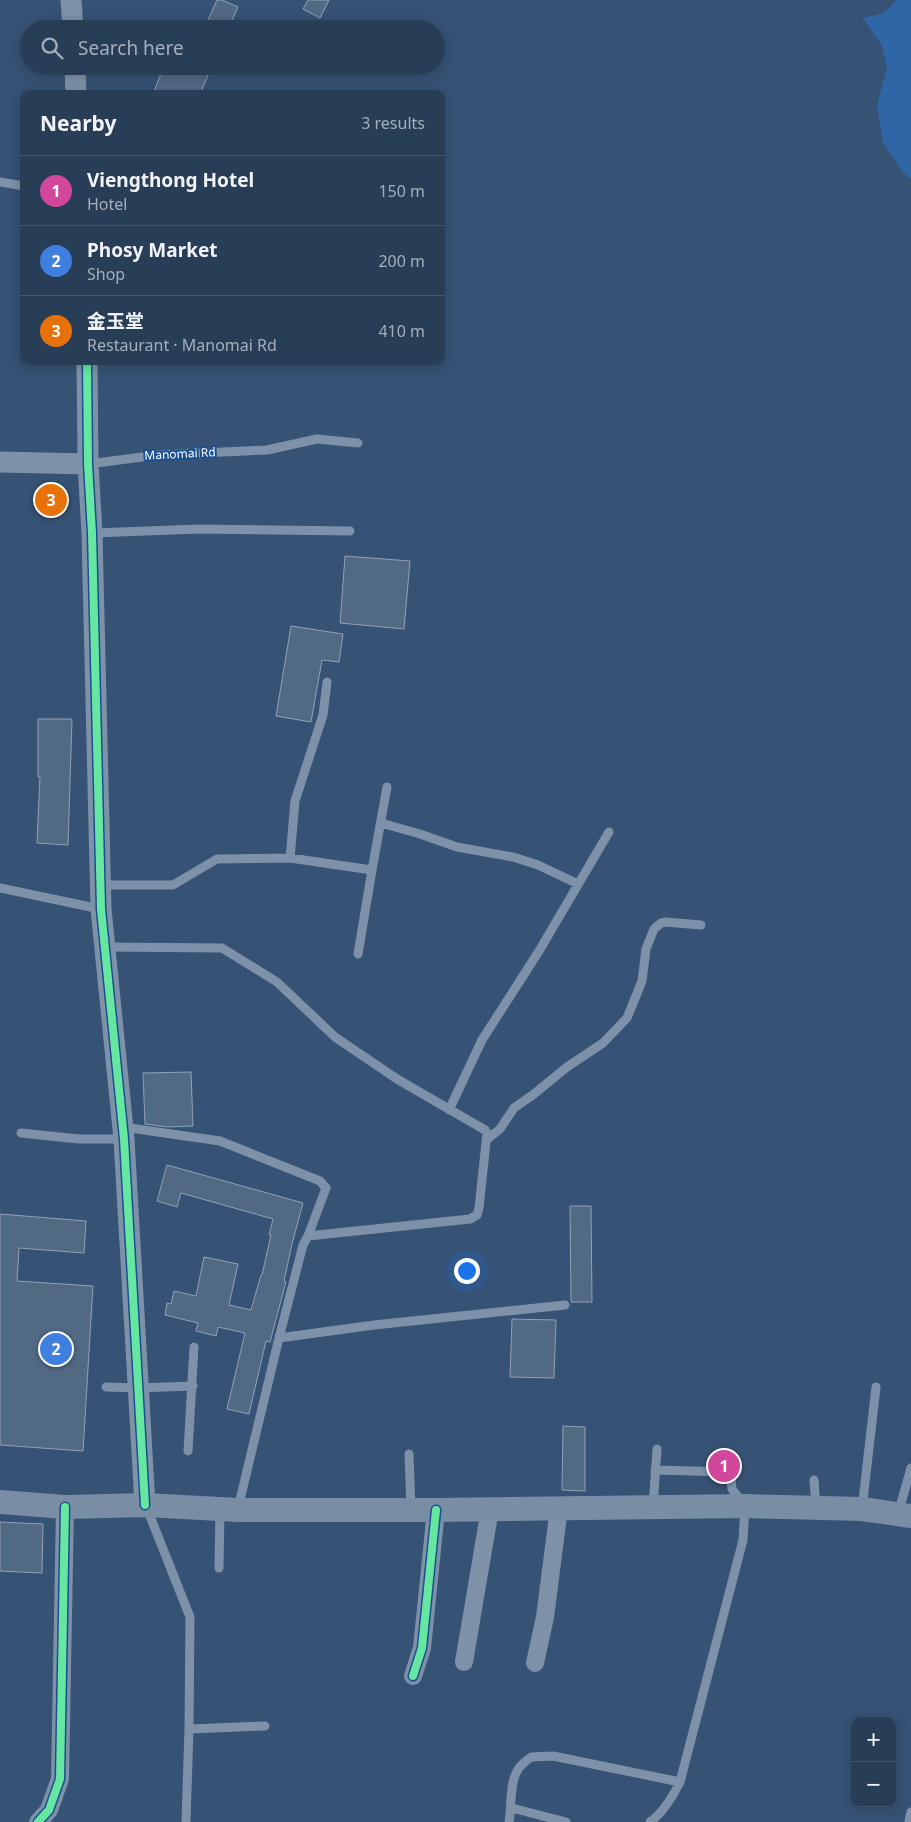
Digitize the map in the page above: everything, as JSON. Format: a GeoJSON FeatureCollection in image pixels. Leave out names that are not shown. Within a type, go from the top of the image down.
{"type":"FeatureCollection","features":[{"type":"Feature","properties":{"kind":"main road"},"geometry":{"type":"LineString","coordinates":[[0,1502],[65,1507],[145,1505],[229,1510],[436,1510],[745,1506],[862,1509],[904,1515]]}},
{"type":"Feature","properties":{"kind":"street"},"geometry":{"type":"LineString","coordinates":[[71,0],[72,20]]}},
{"type":"Feature","properties":{"kind":"street"},"geometry":{"type":"LineString","coordinates":[[75,75],[76,90]]}},
{"type":"Feature","properties":{"kind":"street"},"geometry":{"type":"LineString","coordinates":[[87,365],[88,464],[92,533],[101,909],[123,1133],[145,1505]]}},
{"type":"Feature","properties":{"kind":"street","name":"Manomai Rd"},"geometry":{"type":"LineString","coordinates":[[0,462],[88,464]]}},
{"type":"Feature","properties":{"kind":"street"},"geometry":{"type":"LineString","coordinates":[[38,1822],[49,1810],[60,1780],[65,1507]]}},
{"type":"Feature","properties":{"kind":"street"},"geometry":{"type":"LineString","coordinates":[[535,1663],[545,1617],[559,1508]]}},
{"type":"Feature","properties":{"kind":"street"},"geometry":{"type":"LineString","coordinates":[[464,1662],[490,1509]]}},
{"type":"Feature","properties":{"kind":"street"},"geometry":{"type":"LineString","coordinates":[[414,1676],[422,1648],[436,1510]]}},
{"type":"Feature","properties":{"kind":"lane"},"geometry":{"type":"LineString","coordinates":[[0,182],[20,185]]}},
{"type":"Feature","properties":{"kind":"lane","name":"Manomai Rd"},"geometry":{"type":"LineString","coordinates":[[88,464],[158,455],[267,450],[317,439],[358,443]]}},
{"type":"Feature","properties":{"kind":"lane"},"geometry":{"type":"LineString","coordinates":[[92,533],[199,529],[350,531]]}},
{"type":"Feature","properties":{"kind":"lane"},"geometry":{"type":"LineString","coordinates":[[290,858],[295,801],[323,715],[327,682]]}},
{"type":"Feature","properties":{"kind":"lane"},"geometry":{"type":"LineString","coordinates":[[358,954],[387,787]]}},
{"type":"Feature","properties":{"kind":"lane"},"geometry":{"type":"LineString","coordinates":[[381,823],[458,847],[513,857],[538,865],[578,884]]}},
{"type":"Feature","properties":{"kind":"lane"},"geometry":{"type":"LineString","coordinates":[[449,1110],[482,1040],[539,951],[609,832]]}},
{"type":"Feature","properties":{"kind":"lane"},"geometry":{"type":"LineString","coordinates":[[101,884],[173,885],[217,859],[290,858],[372,870]]}},
{"type":"Feature","properties":{"kind":"lane"},"geometry":{"type":"LineString","coordinates":[[0,888],[101,909]]}},
{"type":"Feature","properties":{"kind":"lane"},"geometry":{"type":"LineString","coordinates":[[486,1140],[500,1129],[514,1108],[567,1067],[603,1043],[627,1018],[642,981],[646,949],[654,929],[660,923],[665,922],[702,924]]}},
{"type":"Feature","properties":{"kind":"lane"},"geometry":{"type":"LineString","coordinates":[[105,947],[222,948],[277,982],[335,1037],[397,1080],[485,1130],[487,1134],[477,1215],[470,1219],[308,1236]]}},
{"type":"Feature","properties":{"kind":"lane"},"geometry":{"type":"LineString","coordinates":[[21,1133],[79,1139],[123,1133],[220,1141],[320,1181],[326,1188],[304,1245],[229,1510],[219,1568]]}},
{"type":"Feature","properties":{"kind":"lane"},"geometry":{"type":"LineString","coordinates":[[279,1338],[374,1325],[565,1305]]}},
{"type":"Feature","properties":{"kind":"lane"},"geometry":{"type":"LineString","coordinates":[[188,1451],[194,1347]]}},
{"type":"Feature","properties":{"kind":"lane"},"geometry":{"type":"LineString","coordinates":[[106,1387],[193,1386]]}},
{"type":"Feature","properties":{"kind":"lane"},"geometry":{"type":"LineString","coordinates":[[862,1509],[876,1387]]}},
{"type":"Feature","properties":{"kind":"lane"},"geometry":{"type":"LineString","coordinates":[[653,1508],[657,1449]]}},
{"type":"Feature","properties":{"kind":"lane"},"geometry":{"type":"LineString","coordinates":[[409,1454],[411,1510]]}},
{"type":"Feature","properties":{"kind":"lane"},"geometry":{"type":"LineString","coordinates":[[904,1515],[911,1468]]}},
{"type":"Feature","properties":{"kind":"lane"},"geometry":{"type":"LineString","coordinates":[[650,1822],[656,1818],[674,1794],[680,1782],[743,1540],[745,1506],[732,1489],[731,1477],[728,1472],[655,1470]]}},
{"type":"Feature","properties":{"kind":"lane"},"geometry":{"type":"LineString","coordinates":[[814,1480],[816,1508]]}},
{"type":"Feature","properties":{"kind":"lane"},"geometry":{"type":"LineString","coordinates":[[145,1505],[190,1617],[186,1822]]}},
{"type":"Feature","properties":{"kind":"lane"},"geometry":{"type":"LineString","coordinates":[[189,1729],[265,1726]]}},
{"type":"Feature","properties":{"kind":"lane"},"geometry":{"type":"LineString","coordinates":[[509,1822],[513,1788],[519,1769],[531,1757],[553,1756],[680,1782]]}},
{"type":"Feature","properties":{"kind":"lane"},"geometry":{"type":"LineString","coordinates":[[512,1808],[566,1822]]}},
{"type":"Feature","properties":{"kind":"lane"},"geometry":{"type":"LineString","coordinates":[[909,1822],[911,1812]]}},
{"type":"Feature","properties":{"kind":"shaded area"},"geometry":{"type":"Polygon","coordinates":[[[897,0],[911,0],[911,179],[902,171],[883,143],[877,105],[887,68],[882,46],[863,18],[884,13],[897,0]]]}},
{"type":"Feature","properties":{"kind":"building"},"geometry":{"type":"Polygon","coordinates":[[[217,0],[222,0],[238,7],[232,20],[208,20],[217,0]]]}},
{"type":"Feature","properties":{"kind":"building"},"geometry":{"type":"Polygon","coordinates":[[[308,0],[329,0],[320,18],[303,9],[308,0]]]}},
{"type":"Feature","properties":{"kind":"building"},"geometry":{"type":"Polygon","coordinates":[[[160,75],[208,75],[202,90],[155,90],[160,75]]]}},
{"type":"Feature","properties":{"kind":"building"},"geometry":{"type":"Polygon","coordinates":[[[345,556],[410,561],[404,629],[340,623],[345,556]]]}},
{"type":"Feature","properties":{"kind":"building"},"geometry":{"type":"Polygon","coordinates":[[[291,626],[343,634],[339,662],[322,660],[311,722],[276,716],[291,626]]]}},
{"type":"Feature","properties":{"kind":"building"},"geometry":{"type":"Polygon","coordinates":[[[38,719],[72,719],[68,845],[37,843],[40,777],[38,777],[38,719]]]}},
{"type":"Feature","properties":{"kind":"building"},"geometry":{"type":"Polygon","coordinates":[[[191,1072],[193,1126],[167,1127],[145,1124],[143,1073],[191,1072]]]}},
{"type":"Feature","properties":{"kind":"building"},"geometry":{"type":"Polygon","coordinates":[[[167,1165],[303,1203],[284,1281],[286,1282],[270,1342],[266,1341],[249,1414],[227,1409],[245,1333],[218,1327],[216,1336],[196,1331],[198,1323],[165,1315],[167,1303],[171,1304],[174,1291],[196,1296],[204,1257],[238,1264],[229,1305],[251,1310],[262,1275],[273,1219],[181,1193],[177,1207],[157,1201],[167,1165]]]}},
{"type":"Feature","properties":{"kind":"building"},"geometry":{"type":"Polygon","coordinates":[[[570,1206],[591,1206],[592,1302],[571,1302],[570,1206]]]}},
{"type":"Feature","properties":{"kind":"building"},"geometry":{"type":"Polygon","coordinates":[[[0,1214],[86,1221],[84,1253],[19,1248],[17,1281],[93,1286],[83,1451],[0,1445],[0,1214]]]}},
{"type":"Feature","properties":{"kind":"building"},"geometry":{"type":"Polygon","coordinates":[[[512,1319],[556,1320],[554,1378],[510,1377],[512,1319]]]}},
{"type":"Feature","properties":{"kind":"building"},"geometry":{"type":"Polygon","coordinates":[[[563,1426],[585,1427],[585,1491],[562,1490],[563,1426]]]}},
{"type":"Feature","properties":{"kind":"building"},"geometry":{"type":"Polygon","coordinates":[[[0,1522],[43,1524],[42,1573],[0,1571],[0,1522]]]}},
{"type":"Feature","properties":{"kind":"cycle path"},"geometry":{"type":"LineString","coordinates":[[87,365],[88,464],[92,533],[101,909],[124,1139],[145,1505]]}},
{"type":"Feature","properties":{"kind":"cycle path"},"geometry":{"type":"LineString","coordinates":[[38,1822],[49,1810],[60,1779],[65,1507]]}},
{"type":"Feature","properties":{"kind":"cycle path"},"geometry":{"type":"LineString","coordinates":[[413,1676],[422,1648],[436,1510]]}},
{"type":"Feature","properties":{"kind":"place","name":"金玉堂"},"geometry":{"type":"Point","coordinates":[51,500]}},
{"type":"Feature","properties":{"kind":"place","name":"Phosy Market"},"geometry":{"type":"Point","coordinates":[56,1349]}},
{"type":"Feature","properties":{"kind":"place","name":"Viengthong Hotel"},"geometry":{"type":"Point","coordinates":[724,1466]}}]}
